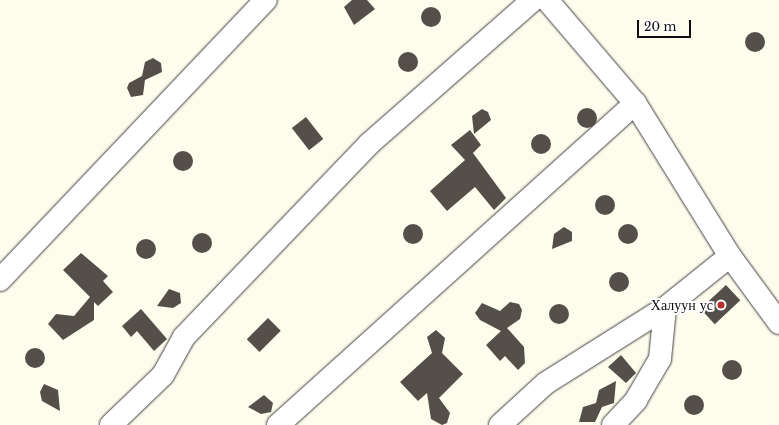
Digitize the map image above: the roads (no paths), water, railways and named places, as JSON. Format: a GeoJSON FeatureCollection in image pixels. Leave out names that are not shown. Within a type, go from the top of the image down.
{"type":"FeatureCollection","features":[{"type":"Feature","properties":{"kind":"street"},"geometry":{"type":"LineString","coordinates":[[0,280],[266,0]]}},
{"type":"Feature","properties":{"kind":"street"},"geometry":{"type":"LineString","coordinates":[[111,425],[163,375],[184,337],[368,144],[533,0]]}},
{"type":"Feature","properties":{"kind":"street"},"geometry":{"type":"LineString","coordinates":[[547,0],[635,103],[730,256],[779,323]]}},
{"type":"Feature","properties":{"kind":"street"},"geometry":{"type":"LineString","coordinates":[[278,425],[635,103]]}},
{"type":"Feature","properties":{"kind":"street"},"geometry":{"type":"LineString","coordinates":[[500,425],[546,383],[665,308],[730,256]]}},
{"type":"Feature","properties":{"kind":"street"},"geometry":{"type":"LineString","coordinates":[[613,425],[636,400],[660,359],[665,308]]}},
{"type":"Feature","properties":{"kind":"place","name":"Халуун ус"},"geometry":{"type":"Point","coordinates":[721,305]}}]}
